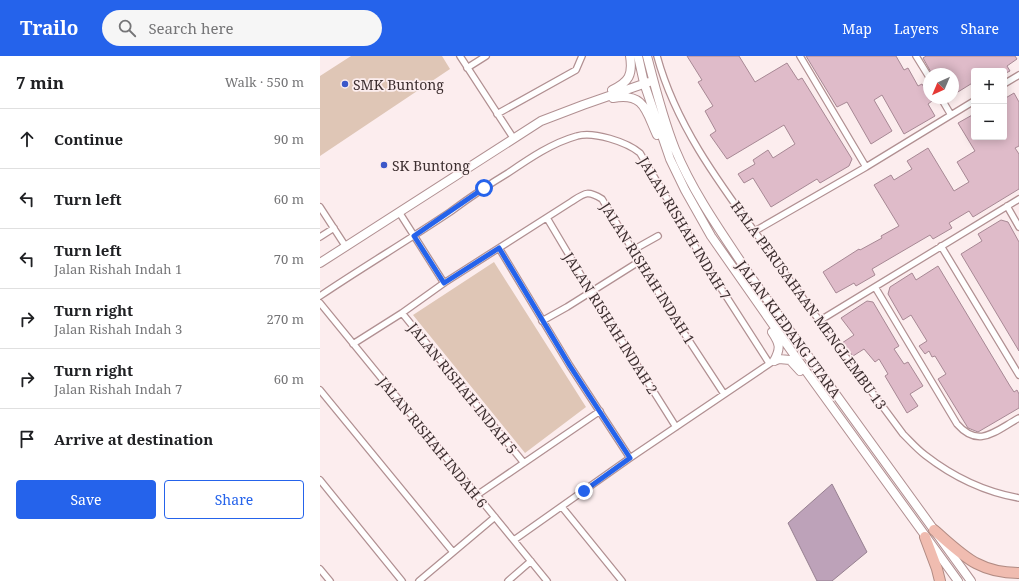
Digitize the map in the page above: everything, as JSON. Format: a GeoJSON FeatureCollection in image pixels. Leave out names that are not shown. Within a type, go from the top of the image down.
{"type":"FeatureCollection","features":[{"type":"Feature","properties":{"kind":"highway"},"geometry":{"type":"LineString","coordinates":[[934,530],[967,558],[978,565],[1007,573],[1019,573]]}},
{"type":"Feature","properties":{"kind":"highway"},"geometry":{"type":"LineString","coordinates":[[925,537],[938,569],[940,581]]}},
{"type":"Feature","properties":{"kind":"main road"},"geometry":{"type":"LineString","coordinates":[[583,104],[624,84],[630,76],[632,67],[630,56]]}},
{"type":"Feature","properties":{"kind":"main road","name":"JALAN KLEDANG UTARA"},"geometry":{"type":"LineString","coordinates":[[638,56],[644,83],[670,159],[685,190],[711,236],[853,438],[958,581]]}},
{"type":"Feature","properties":{"kind":"main road","name":"JALAN KLEDANG UTARA"},"geometry":{"type":"LineString","coordinates":[[647,56],[653,81],[675,149],[702,201],[721,232],[751,277],[972,581]]}},
{"type":"Feature","properties":{"kind":"main road"},"geometry":{"type":"LineString","coordinates":[[320,264],[541,121],[583,104],[653,81]]}},
{"type":"Feature","properties":{"kind":"main road"},"geometry":{"type":"LineString","coordinates":[[583,104],[630,96],[638,100],[643,106],[670,159]]}},
{"type":"Feature","properties":{"kind":"main road"},"geometry":{"type":"LineString","coordinates":[[745,286],[747,294],[757,311],[777,340],[779,349],[771,362]]}},
{"type":"Feature","properties":{"kind":"main road"},"geometry":{"type":"LineString","coordinates":[[771,362],[787,359],[793,363],[832,414],[853,438]]}},
{"type":"Feature","properties":{"kind":"street"},"geometry":{"type":"LineString","coordinates":[[460,56],[514,139]]}},
{"type":"Feature","properties":{"kind":"street"},"geometry":{"type":"LineString","coordinates":[[467,68],[486,56]]}},
{"type":"Feature","properties":{"kind":"street"},"geometry":{"type":"LineString","coordinates":[[497,114],[576,70],[582,56]]}},
{"type":"Feature","properties":{"kind":"street","name":"HALA PERUSAHAAN MENGLEMBU 13"},"geometry":{"type":"LineString","coordinates":[[657,56],[672,101],[687,131],[707,162],[755,231],[903,434],[924,454],[954,474],[1004,496],[1019,498]]}},
{"type":"Feature","properties":{"kind":"street"},"geometry":{"type":"LineString","coordinates":[[800,56],[866,166]]}},
{"type":"Feature","properties":{"kind":"street"},"geometry":{"type":"LineString","coordinates":[[916,56],[923,68]]}},
{"type":"Feature","properties":{"kind":"street"},"geometry":{"type":"LineString","coordinates":[[1007,82],[1019,75]]}},
{"type":"Feature","properties":{"kind":"street"},"geometry":{"type":"LineString","coordinates":[[755,231],[971,103]]}},
{"type":"Feature","properties":{"kind":"street"},"geometry":{"type":"LineString","coordinates":[[945,104],[951,114]]}},
{"type":"Feature","properties":{"kind":"street","name":"JALAN RISHAH INDAH 7"},"geometry":{"type":"LineString","coordinates":[[320,296],[414,236],[526,160],[550,146],[578,136],[589,134],[600,135],[640,153],[708,268],[771,362]]}},
{"type":"Feature","properties":{"kind":"street","name":"JALAN RISHAH INDAH 1"},"geometry":{"type":"LineString","coordinates":[[353,344],[402,313],[444,283],[546,218],[583,195],[593,193],[602,199],[667,307],[724,394]]}},
{"type":"Feature","properties":{"kind":"street"},"geometry":{"type":"LineString","coordinates":[[820,321],[1019,199]]}},
{"type":"Feature","properties":{"kind":"street"},"geometry":{"type":"LineString","coordinates":[[1007,206],[1019,227]]}},
{"type":"Feature","properties":{"kind":"street"},"geometry":{"type":"LineString","coordinates":[[320,207],[346,247]]}},
{"type":"Feature","properties":{"kind":"street"},"geometry":{"type":"LineString","coordinates":[[399,212],[444,283]]}},
{"type":"Feature","properties":{"kind":"street","name":"JALAN RISHAH INDAH 2"},"geometry":{"type":"LineString","coordinates":[[546,218],[676,427]]}},
{"type":"Feature","properties":{"kind":"street"},"geometry":{"type":"LineString","coordinates":[[320,237],[334,228]]}},
{"type":"Feature","properties":{"kind":"street"},"geometry":{"type":"LineString","coordinates":[[633,250],[658,236]]}},
{"type":"Feature","properties":{"kind":"street"},"geometry":{"type":"LineString","coordinates":[[941,246],[1019,375]]}},
{"type":"Feature","properties":{"kind":"street"},"geometry":{"type":"LineString","coordinates":[[499,248],[542,321],[630,458]]}},
{"type":"Feature","properties":{"kind":"street"},"geometry":{"type":"LineString","coordinates":[[542,321],[640,261]]}},
{"type":"Feature","properties":{"kind":"street"},"geometry":{"type":"LineString","coordinates":[[875,287],[957,424],[964,432],[971,436],[980,438],[1019,418]]}},
{"type":"Feature","properties":{"kind":"street","name":"JALAN RISHAH INDAH 6"},"geometry":{"type":"LineString","coordinates":[[320,303],[547,581]]}},
{"type":"Feature","properties":{"kind":"street","name":"JALAN RISHAH INDAH 5"},"geometry":{"type":"LineString","coordinates":[[402,313],[524,463]]}},
{"type":"Feature","properties":{"kind":"street"},"geometry":{"type":"LineString","coordinates":[[514,540],[630,458],[771,362]]}},
{"type":"Feature","properties":{"kind":"street"},"geometry":{"type":"LineString","coordinates":[[320,390],[453,552]]}},
{"type":"Feature","properties":{"kind":"street"},"geometry":{"type":"LineString","coordinates":[[477,495],[600,411]]}},
{"type":"Feature","properties":{"kind":"street"},"geometry":{"type":"LineString","coordinates":[[320,480],[402,581]]}},
{"type":"Feature","properties":{"kind":"street"},"geometry":{"type":"LineString","coordinates":[[562,507],[622,581]]}},
{"type":"Feature","properties":{"kind":"street"},"geometry":{"type":"LineString","coordinates":[[419,581],[495,517]]}},
{"type":"Feature","properties":{"kind":"street"},"geometry":{"type":"LineString","coordinates":[[508,581],[531,561]]}},
{"type":"Feature","properties":{"kind":"street"},"geometry":{"type":"LineString","coordinates":[[320,569],[328,580]]}},
{"type":"Feature","properties":{"kind":"shaded area"},"geometry":{"type":"Polygon","coordinates":[[[351,56],[442,56],[450,69],[320,156],[320,76],[351,56]]]}},
{"type":"Feature","properties":{"kind":"shaded area"},"geometry":{"type":"Polygon","coordinates":[[[494,262],[586,407],[525,453],[413,315],[494,262]]]}},
{"type":"Feature","properties":{"kind":"shaded area"},"geometry":{"type":"Polygon","coordinates":[[[832,484],[867,552],[832,581],[817,581],[788,523],[832,484]]]}},
{"type":"Feature","properties":{"kind":"building"},"geometry":{"type":"Polygon","coordinates":[[[687,56],[739,56],[755,82],[787,63],[798,80],[802,78],[852,159],[849,166],[820,183],[817,179],[771,207],[753,178],[744,183],[738,174],[755,164],[753,160],[768,150],[773,158],[795,144],[784,125],[727,159],[710,135],[716,131],[705,111],[713,106],[698,82],[702,80],[687,56]]]}},
{"type":"Feature","properties":{"kind":"building"},"geometry":{"type":"Polygon","coordinates":[[[806,56],[896,56],[904,70],[908,68],[918,86],[922,84],[923,104],[928,104],[935,116],[904,134],[882,95],[874,100],[892,131],[871,144],[847,102],[837,107],[806,56]]]}},
{"type":"Feature","properties":{"kind":"building"},"geometry":{"type":"Polygon","coordinates":[[[926,56],[1015,56],[1017,59],[1007,66],[1010,71],[1007,72],[1007,68],[971,68],[971,84],[959,91],[959,68],[929,68],[923,58],[926,56]]]}},
{"type":"Feature","properties":{"kind":"building"},"geometry":{"type":"Polygon","coordinates":[[[1014,93],[1019,102],[1019,146],[1015,148],[1019,154],[1019,189],[973,217],[969,211],[949,223],[952,228],[933,239],[930,235],[872,269],[875,275],[856,286],[854,283],[836,293],[823,272],[859,249],[860,250],[882,238],[881,236],[899,226],[874,185],[891,175],[894,180],[912,169],[907,161],[928,148],[954,191],[969,182],[957,162],[975,151],[958,123],[971,116],[971,140],[1007,140],[1007,97],[1014,93]]]}},
{"type":"Feature","properties":{"kind":"building"},"geometry":{"type":"Polygon","coordinates":[[[1001,220],[1008,222],[1019,242],[1019,351],[961,254],[982,241],[978,234],[1001,220]]]}},
{"type":"Feature","properties":{"kind":"building"},"geometry":{"type":"Polygon","coordinates":[[[938,266],[1010,386],[1014,392],[1017,390],[1019,394],[1019,408],[978,432],[968,428],[938,379],[946,374],[935,356],[932,357],[929,351],[925,354],[919,346],[927,341],[911,315],[903,320],[888,294],[890,287],[912,273],[916,280],[938,266]]]}},
{"type":"Feature","properties":{"kind":"building"},"geometry":{"type":"Polygon","coordinates":[[[867,301],[873,302],[899,346],[894,349],[904,364],[908,362],[923,386],[910,394],[918,406],[907,413],[885,376],[888,374],[879,359],[875,362],[864,349],[853,356],[842,343],[854,335],[841,318],[867,301]]]}},
{"type":"Feature","properties":{"kind":"place","name":"SMK Buntong"},"geometry":{"type":"Point","coordinates":[345,84]}},
{"type":"Feature","properties":{"kind":"place","name":"SK Buntong"},"geometry":{"type":"Point","coordinates":[384,165]}},
{"type":"Feature","properties":{"kind":"route"},"geometry":{"type":"LineString","coordinates":[[484,188],[414,236],[444,283],[499,248],[570,366],[630,458],[584,491]]}}]}
